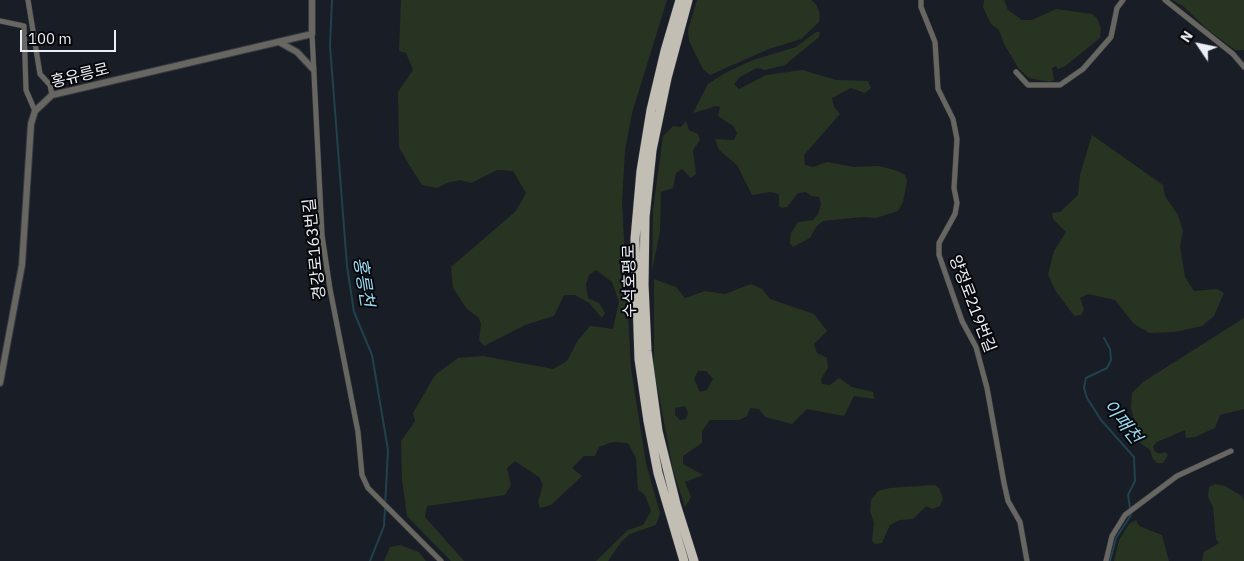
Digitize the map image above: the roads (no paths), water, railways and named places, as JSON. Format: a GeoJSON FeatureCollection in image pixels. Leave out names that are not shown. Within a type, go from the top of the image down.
{"type":"FeatureCollection","features":[{"type":"Feature","properties":{"kind":"highway","name":"수석호평로"},"geometry":{"type":"LineString","coordinates":[[680,0],[665,51],[651,110],[641,171],[635,239],[639,359],[648,421],[658,473],[684,561]]}},
{"type":"Feature","properties":{"kind":"highway","name":"수석호평로"},"geometry":{"type":"LineString","coordinates":[[688,0],[667,78],[652,150],[645,217],[644,285],[647,351],[658,432],[676,504],[694,561]]}},
{"type":"Feature","properties":{"kind":"street"},"geometry":{"type":"LineString","coordinates":[[28,0],[40,74],[50,85],[52,95]]}},
{"type":"Feature","properties":{"kind":"street"},"geometry":{"type":"LineString","coordinates":[[312,0],[312,34]]}},
{"type":"Feature","properties":{"kind":"street","name":"양정로219번길"},"geometry":{"type":"LineString","coordinates":[[921,0],[921,7],[935,42],[938,89],[953,119],[958,139],[954,188],[955,214],[939,243],[939,254],[962,321],[976,346],[987,388],[1008,500],[1020,522],[1027,561]]}},
{"type":"Feature","properties":{"kind":"street"},"geometry":{"type":"LineString","coordinates":[[1016,72],[1028,85],[1060,85],[1083,69],[1111,37],[1117,8],[1123,0]]}},
{"type":"Feature","properties":{"kind":"street"},"geometry":{"type":"LineString","coordinates":[[1164,0],[1179,9],[1233,54],[1244,67]]}},
{"type":"Feature","properties":{"kind":"street"},"geometry":{"type":"LineString","coordinates":[[0,21],[24,26],[26,90],[35,111],[31,124],[22,265],[0,383]]}},
{"type":"Feature","properties":{"kind":"street","name":"홍유릉로"},"geometry":{"type":"LineString","coordinates":[[35,111],[52,95],[312,34]]}},
{"type":"Feature","properties":{"kind":"street","name":"경강로163번길"},"geometry":{"type":"LineString","coordinates":[[312,34],[322,235],[330,290],[358,432],[362,476],[368,488],[441,561]]}},
{"type":"Feature","properties":{"kind":"street"},"geometry":{"type":"LineString","coordinates":[[279,42],[297,52],[313,69]]}},
{"type":"Feature","properties":{"kind":"street"},"geometry":{"type":"LineString","coordinates":[[1106,561],[1112,536],[1126,514],[1177,476],[1231,451]]}},
{"type":"Feature","properties":{"kind":"waterway","name":"홍릉천"},"geometry":{"type":"LineString","coordinates":[[332,0],[330,46],[347,266],[354,312],[372,355],[388,450],[384,526],[370,561]]}},
{"type":"Feature","properties":{"kind":"waterway","name":"이패천"},"geometry":{"type":"LineString","coordinates":[[1104,338],[1110,349],[1111,360],[1107,368],[1086,378],[1084,388],[1087,398],[1101,420],[1134,457],[1135,481],[1128,495],[1131,515],[1116,538],[1110,561]]}}]}
